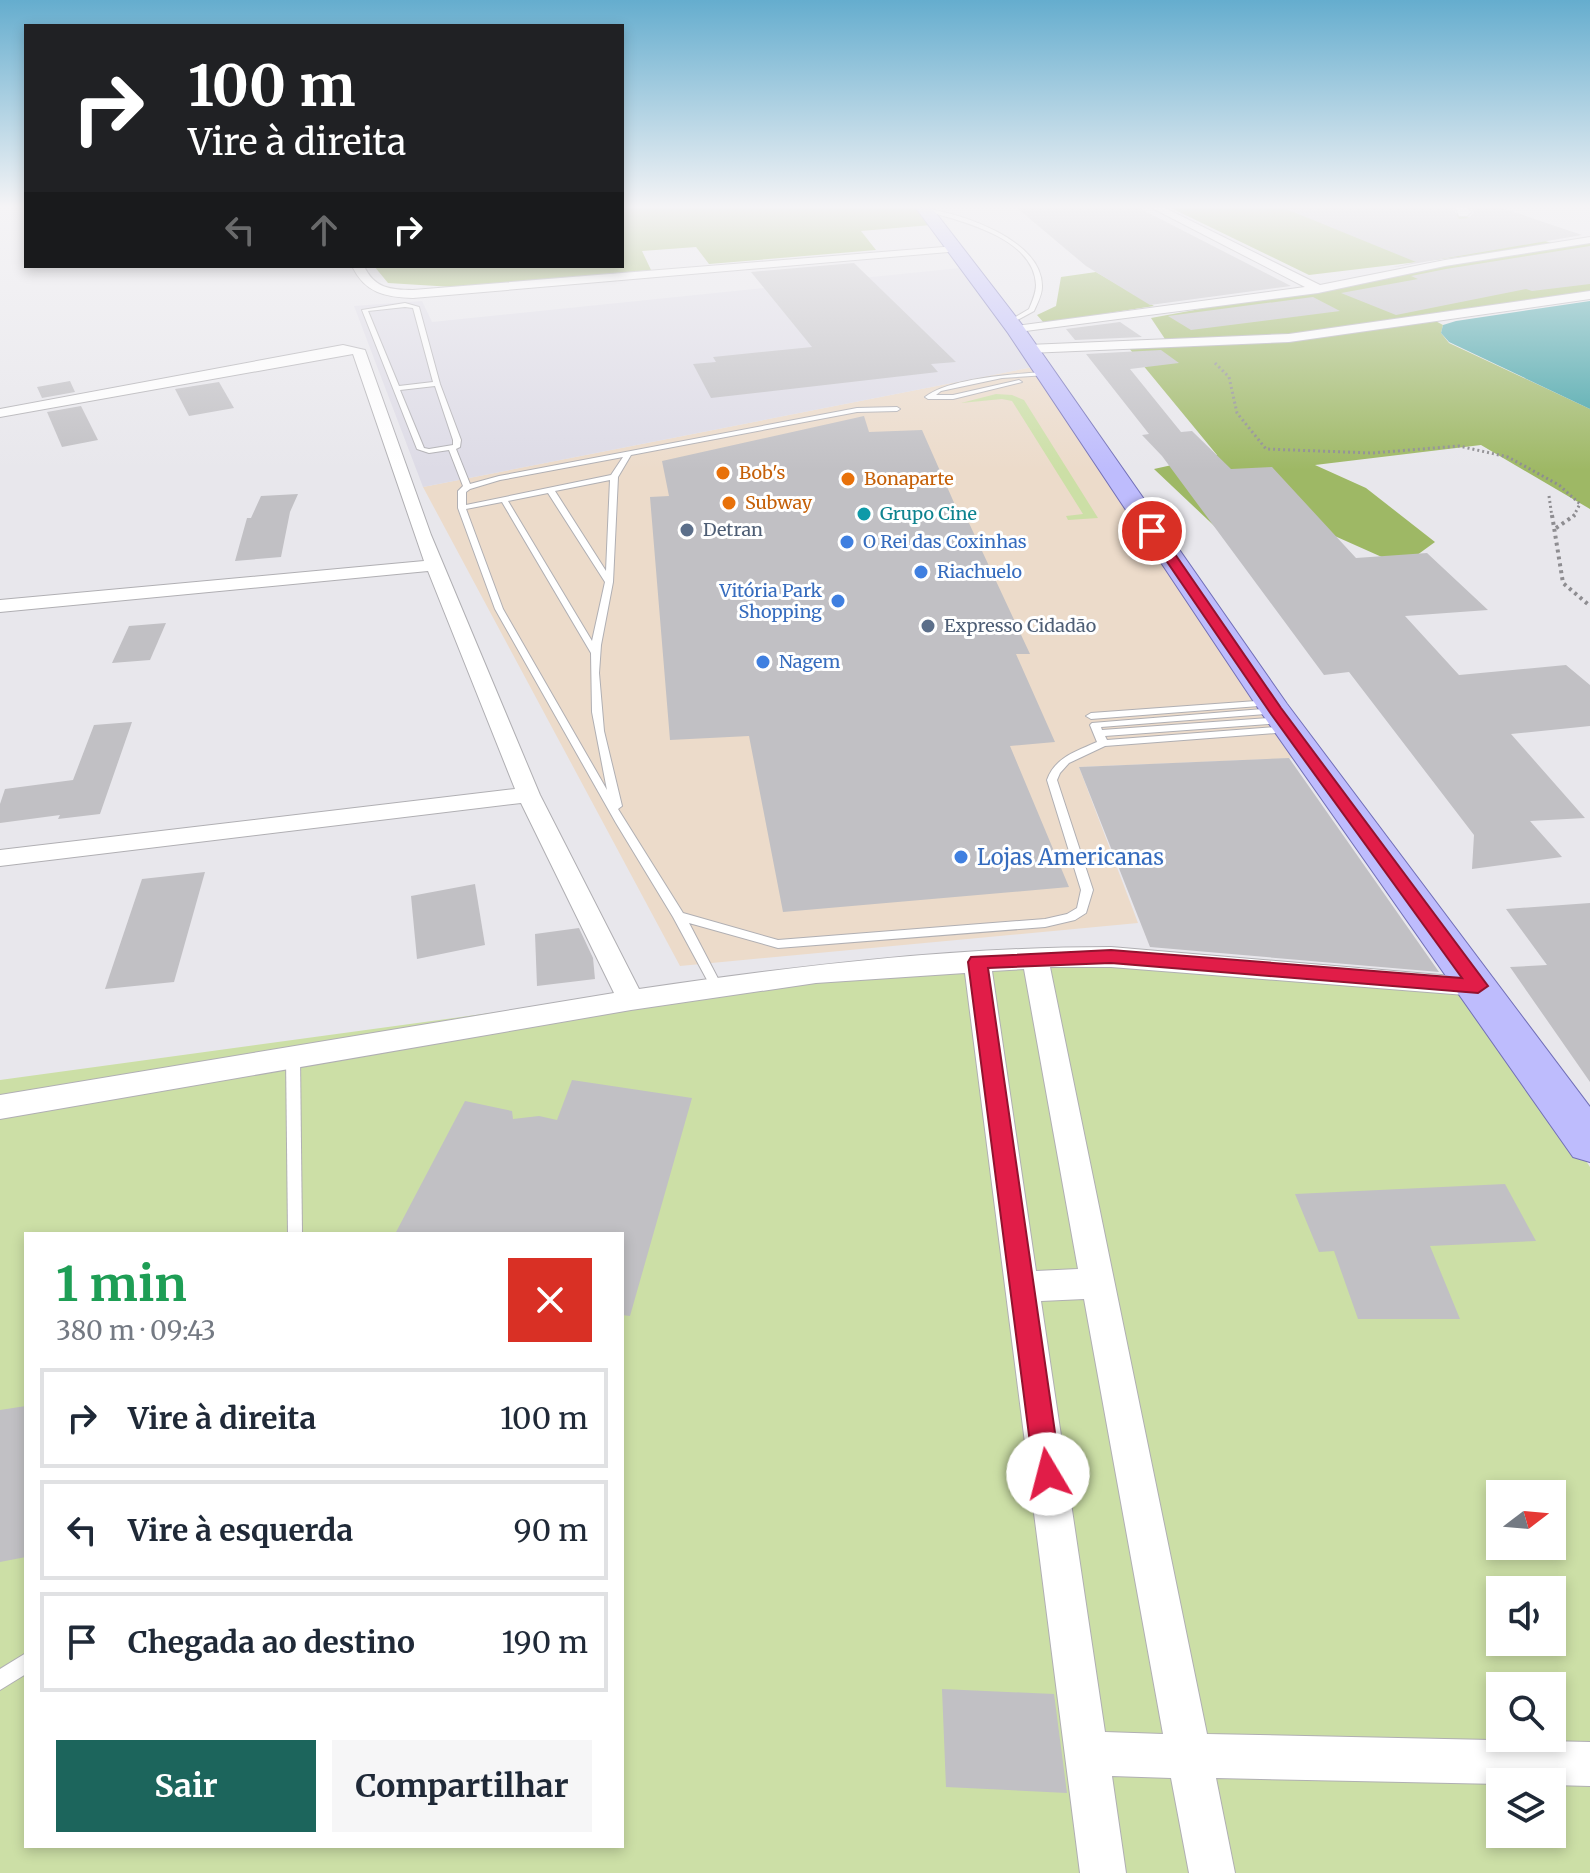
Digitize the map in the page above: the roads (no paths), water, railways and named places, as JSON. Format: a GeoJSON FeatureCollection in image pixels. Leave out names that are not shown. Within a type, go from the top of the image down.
{"type":"FeatureCollection","features":[{"type":"Feature","properties":{"kind":"main road"},"geometry":{"type":"LineString","coordinates":[[985,295],[1024,356],[1279,716],[1590,1143]]}},
{"type":"Feature","properties":{"kind":"street"},"geometry":{"type":"LineString","coordinates":[[1024,356],[1290,295]]}},
{"type":"Feature","properties":{"kind":"street"},"geometry":{"type":"LineString","coordinates":[[1024,356],[1289,338],[1587,295]]}},
{"type":"Feature","properties":{"kind":"street"},"geometry":{"type":"LineString","coordinates":[[0,413],[356,349],[422,535],[529,795],[631,1000]]}},
{"type":"Feature","properties":{"kind":"street"},"geometry":{"type":"LineString","coordinates":[[0,606],[436,565]]}},
{"type":"Feature","properties":{"kind":"street"},"geometry":{"type":"LineString","coordinates":[[0,858],[529,795]]}},
{"type":"Feature","properties":{"kind":"street"},"geometry":{"type":"LineString","coordinates":[[0,1107],[631,1000],[816,973],[1111,957],[1478,986]]}},
{"type":"Feature","properties":{"kind":"street"},"geometry":{"type":"LineString","coordinates":[[1035,959],[1212,1873]]}},
{"type":"Feature","properties":{"kind":"street"},"geometry":{"type":"LineString","coordinates":[[977,962],[1103,1873]]}},
{"type":"Feature","properties":{"kind":"street"},"geometry":{"type":"LineString","coordinates":[[1022,1287],[1098,1283]]}},
{"type":"Feature","properties":{"kind":"street"},"geometry":{"type":"LineString","coordinates":[[1087,1754],[1590,1764]]}},
{"type":"Feature","properties":{"kind":"lane"},"geometry":{"type":"LineString","coordinates":[[1024,356],[988,384],[939,390],[928,397],[953,397],[988,384],[1024,356],[1036,295]]}},
{"type":"Feature","properties":{"kind":"lane"},"geometry":{"type":"LineString","coordinates":[[416,307],[437,384],[458,445],[452,449],[421,449],[365,310],[416,307]]}},
{"type":"Feature","properties":{"kind":"lane"},"geometry":{"type":"LineString","coordinates":[[399,388],[437,384]]}},
{"type":"Feature","properties":{"kind":"lane"},"geometry":{"type":"LineString","coordinates":[[717,988],[679,916],[621,823],[499,609],[462,508],[462,491],[499,478],[857,410],[897,409]]}},
{"type":"Feature","properties":{"kind":"lane"},"geometry":{"type":"LineString","coordinates":[[452,449],[467,487]]}},
{"type":"Feature","properties":{"kind":"lane"},"geometry":{"type":"LineString","coordinates":[[621,823],[596,714],[595,653],[609,582],[612,525],[609,507],[614,477],[628,454]]}},
{"type":"Feature","properties":{"kind":"lane"},"geometry":{"type":"LineString","coordinates":[[462,508],[614,477]]}},
{"type":"Feature","properties":{"kind":"lane"},"geometry":{"type":"LineString","coordinates":[[550,490],[609,582]]}},
{"type":"Feature","properties":{"kind":"lane"},"geometry":{"type":"LineString","coordinates":[[504,500],[595,653]]}},
{"type":"Feature","properties":{"kind":"lane"},"geometry":{"type":"LineString","coordinates":[[1097,729],[1279,716]]}},
{"type":"Feature","properties":{"kind":"lane"},"geometry":{"type":"LineString","coordinates":[[679,916],[778,944],[1045,923],[1071,917],[1082,910],[1087,890],[1052,780],[1054,773],[1097,729],[1279,716]]}},
{"type":"Feature","properties":{"kind":"lane"},"geometry":{"type":"LineString","coordinates":[[293,1057],[295,1232]]}},
{"type":"Feature","properties":{"kind":"lane"},"geometry":{"type":"LineString","coordinates":[[0,1680],[24,1664]]}},
{"type":"Feature","properties":{"kind":"water"},"geometry":{"type":"Polygon","coordinates":[[[1590,301],[1590,409],[1449,342],[1441,333],[1443,325],[1456,321],[1590,301]]]}},
{"type":"Feature","properties":{"kind":"place","name":"Bob's"},"geometry":{"type":"Point","coordinates":[723,473]}},
{"type":"Feature","properties":{"kind":"place","name":"Bonaparte"},"geometry":{"type":"Point","coordinates":[848,479]}},
{"type":"Feature","properties":{"kind":"place","name":"Subway"},"geometry":{"type":"Point","coordinates":[729,503]}},
{"type":"Feature","properties":{"kind":"place","name":"Grupo Cine"},"geometry":{"type":"Point","coordinates":[864,514]}},
{"type":"Feature","properties":{"kind":"place","name":"Detran"},"geometry":{"type":"Point","coordinates":[687,530]}},
{"type":"Feature","properties":{"kind":"place","name":"O Rei das Coxinhas"},"geometry":{"type":"Point","coordinates":[847,542]}},
{"type":"Feature","properties":{"kind":"place","name":"Riachuelo"},"geometry":{"type":"Point","coordinates":[921,572]}},
{"type":"Feature","properties":{"kind":"place","name":"Vitória Park Shopping"},"geometry":{"type":"Point","coordinates":[838,601]}},
{"type":"Feature","properties":{"kind":"place","name":"Expresso Cidadão"},"geometry":{"type":"Point","coordinates":[928,626]}},
{"type":"Feature","properties":{"kind":"place","name":"Nagem"},"geometry":{"type":"Point","coordinates":[763,662]}},
{"type":"Feature","properties":{"kind":"place","name":"Lojas Americanas"},"geometry":{"type":"Point","coordinates":[961,857]}}]}
